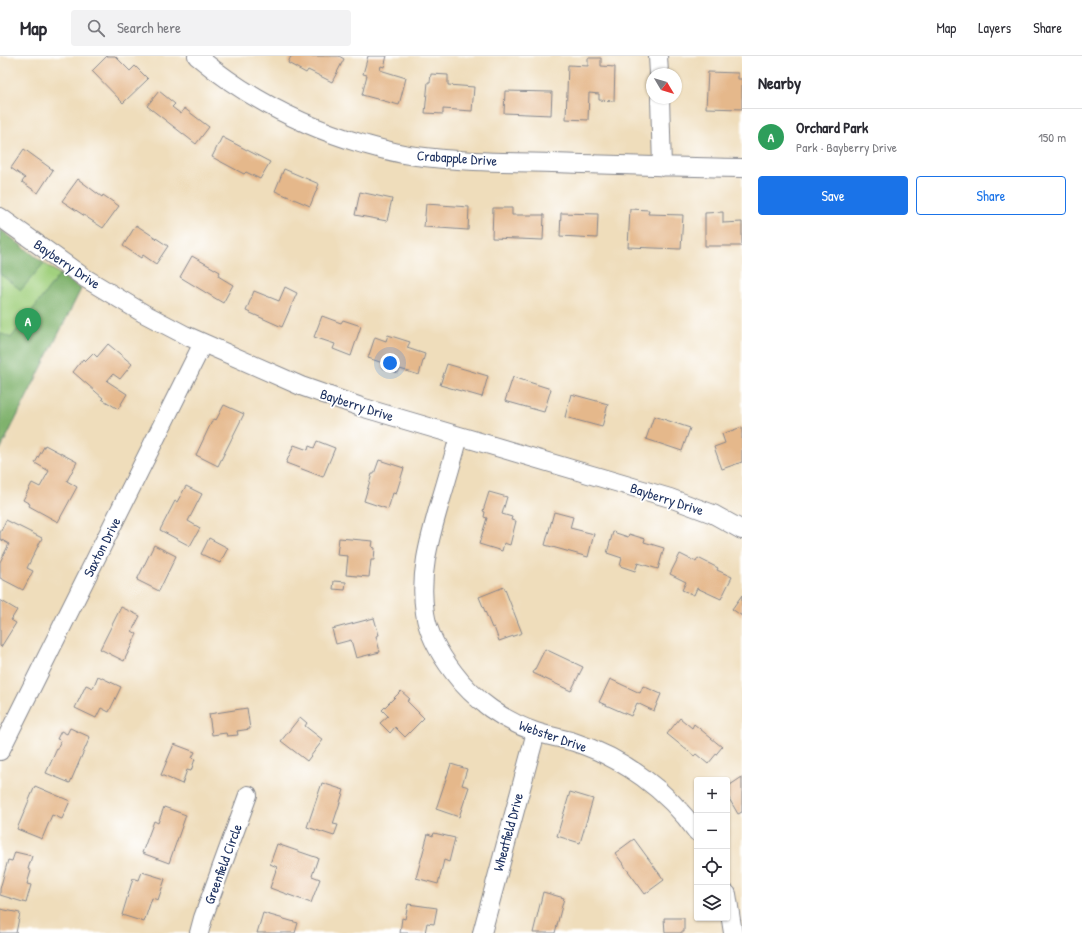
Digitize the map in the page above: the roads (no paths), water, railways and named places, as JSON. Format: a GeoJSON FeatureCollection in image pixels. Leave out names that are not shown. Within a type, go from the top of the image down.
{"type":"FeatureCollection","features":[{"type":"Feature","properties":{"kind":"street","name":"Crabapple Drive"},"geometry":{"type":"LineString","coordinates":[[197,56],[226,79],[286,115],[350,140],[415,156],[442,159],[662,167],[742,168]]}},
{"type":"Feature","properties":{"kind":"street"},"geometry":{"type":"LineString","coordinates":[[658,56],[659,68]]}},
{"type":"Feature","properties":{"kind":"street"},"geometry":{"type":"LineString","coordinates":[[660,104],[662,167]]}},
{"type":"Feature","properties":{"kind":"street","name":"Bayberry Drive"},"geometry":{"type":"LineString","coordinates":[[0,217],[92,282],[143,313],[203,343],[300,386],[361,407],[670,498],[713,514],[742,530]]}},
{"type":"Feature","properties":{"kind":"street","name":"Saxton Drive"},"geometry":{"type":"LineString","coordinates":[[0,751],[203,343]]}},
{"type":"Feature","properties":{"kind":"street","name":"Webster Drive"},"geometry":{"type":"LineString","coordinates":[[459,436],[431,536],[425,564],[423,589],[425,614],[433,639],[443,659],[460,682],[483,704],[518,725],[536,732],[575,743],[600,753],[637,772],[669,798],[686,816],[694,828]]}},
{"type":"Feature","properties":{"kind":"street","name":"Wheatfield Drive"},"geometry":{"type":"LineString","coordinates":[[482,933],[536,732]]}},
{"type":"Feature","properties":{"kind":"street","name":"Greenfield Circle"},"geometry":{"type":"LineString","coordinates":[[199,933],[202,918],[248,795]]}},
{"type":"Feature","properties":{"kind":"street"},"geometry":{"type":"LineString","coordinates":[[730,914],[733,933]]}},
{"type":"Feature","properties":{"kind":"place","name":"Orchard Park"},"geometry":{"type":"Point","coordinates":[28,341]}}]}
